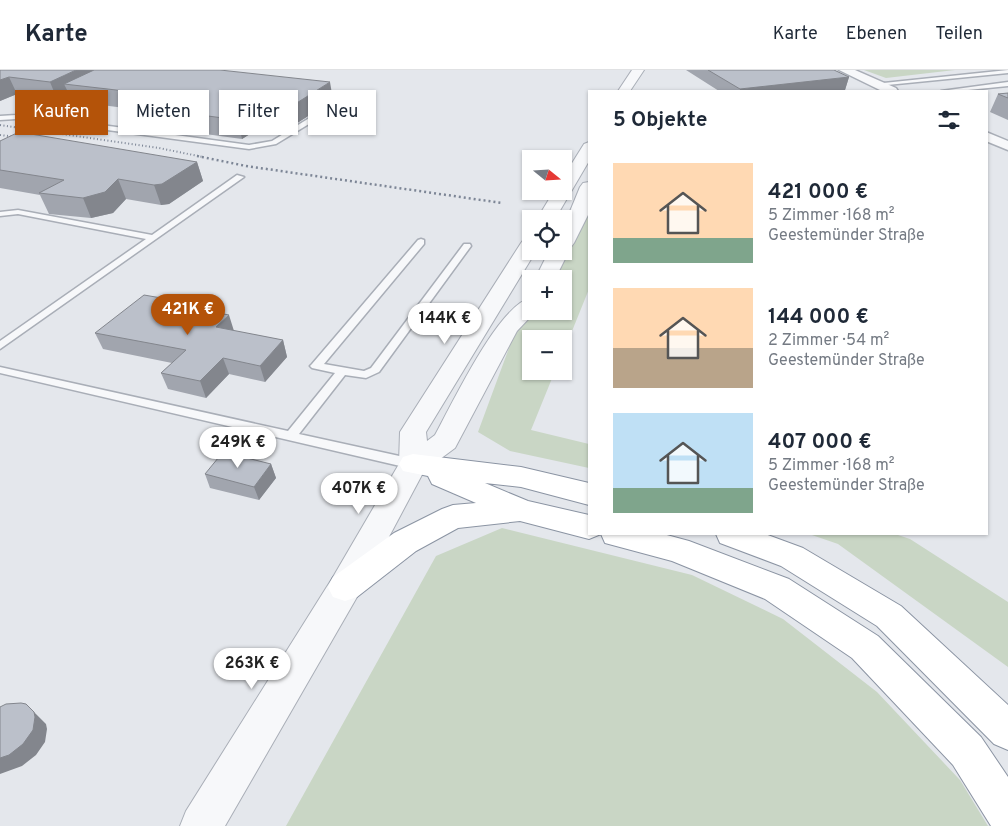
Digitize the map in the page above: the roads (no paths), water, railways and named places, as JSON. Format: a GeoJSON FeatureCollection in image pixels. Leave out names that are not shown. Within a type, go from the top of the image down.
{"type":"FeatureCollection","features":[{"type":"Feature","properties":{"kind":"highway"},"geometry":{"type":"LineString","coordinates":[[413,464],[521,477],[588,494]]}},
{"type":"Feature","properties":{"kind":"highway"},"geometry":{"type":"LineString","coordinates":[[413,464],[520,510],[588,527]]}},
{"type":"Feature","properties":{"kind":"highway"},"geometry":{"type":"LineString","coordinates":[[345,587],[405,542],[453,517],[520,510]]}},
{"type":"Feature","properties":{"kind":"highway"},"geometry":{"type":"LineString","coordinates":[[620,535],[678,550],[777,589],[864,647],[967,751],[1008,814]]}},
{"type":"Feature","properties":{"kind":"highway"},"geometry":{"type":"LineString","coordinates":[[734,535],[792,557],[889,616],[1008,731]]}},
{"type":"Feature","properties":{"kind":"street"},"geometry":{"type":"LineString","coordinates":[[845,70],[890,90]]}},
{"type":"Feature","properties":{"kind":"street"},"geometry":{"type":"LineString","coordinates":[[625,90],[636,72],[644,87]]}},
{"type":"Feature","properties":{"kind":"street"},"geometry":{"type":"LineString","coordinates":[[988,137],[1008,146]]}},
{"type":"Feature","properties":{"kind":"street"},"geometry":{"type":"LineString","coordinates":[[572,175],[588,150]]}},
{"type":"Feature","properties":{"kind":"street"},"geometry":{"type":"LineString","coordinates":[[572,228],[588,190]]}},
{"type":"Feature","properties":{"kind":"street"},"geometry":{"type":"LineString","coordinates":[[413,464],[414,432],[522,258]]}},
{"type":"Feature","properties":{"kind":"street"},"geometry":{"type":"LineString","coordinates":[[201,826],[345,587],[413,464],[445,441],[506,328],[522,313]]}},
{"type":"Feature","properties":{"kind":"lane"},"geometry":{"type":"LineString","coordinates":[[877,84],[1008,71]]}},
{"type":"Feature","properties":{"kind":"lane"},"geometry":{"type":"LineString","coordinates":[[953,90],[1008,84]]}},
{"type":"Feature","properties":{"kind":"lane"},"geometry":{"type":"LineString","coordinates":[[85,90],[91,87]]}},
{"type":"Feature","properties":{"kind":"lane"},"geometry":{"type":"LineString","coordinates":[[108,128],[249,147],[274,143],[343,101],[345,97],[342,94],[303,90]]}},
{"type":"Feature","properties":{"kind":"lane"},"geometry":{"type":"LineString","coordinates":[[0,118],[15,117]]}},
{"type":"Feature","properties":{"kind":"lane"},"geometry":{"type":"LineString","coordinates":[[0,346],[240,176]]}},
{"type":"Feature","properties":{"kind":"lane"},"geometry":{"type":"LineString","coordinates":[[0,214],[18,212],[153,238]]}},
{"type":"Feature","properties":{"kind":"lane"},"geometry":{"type":"LineString","coordinates":[[421,242],[316,366],[366,375],[375,370],[467,246]]}},
{"type":"Feature","properties":{"kind":"lane"},"geometry":{"type":"LineString","coordinates":[[0,370],[413,464]]}},
{"type":"Feature","properties":{"kind":"lane"},"geometry":{"type":"LineString","coordinates":[[290,437],[342,371]]}},
{"type":"Feature","properties":{"kind":"railway"},"geometry":{"type":"LineString","coordinates":[[0,125],[159,148],[203,157]]}},
{"type":"Feature","properties":{"kind":"railway"},"geometry":{"type":"LineString","coordinates":[[0,135],[25,138]]}},
{"type":"Feature","properties":{"kind":"railway"},"geometry":{"type":"LineString","coordinates":[[197,156],[246,166],[502,203]]}}]}
